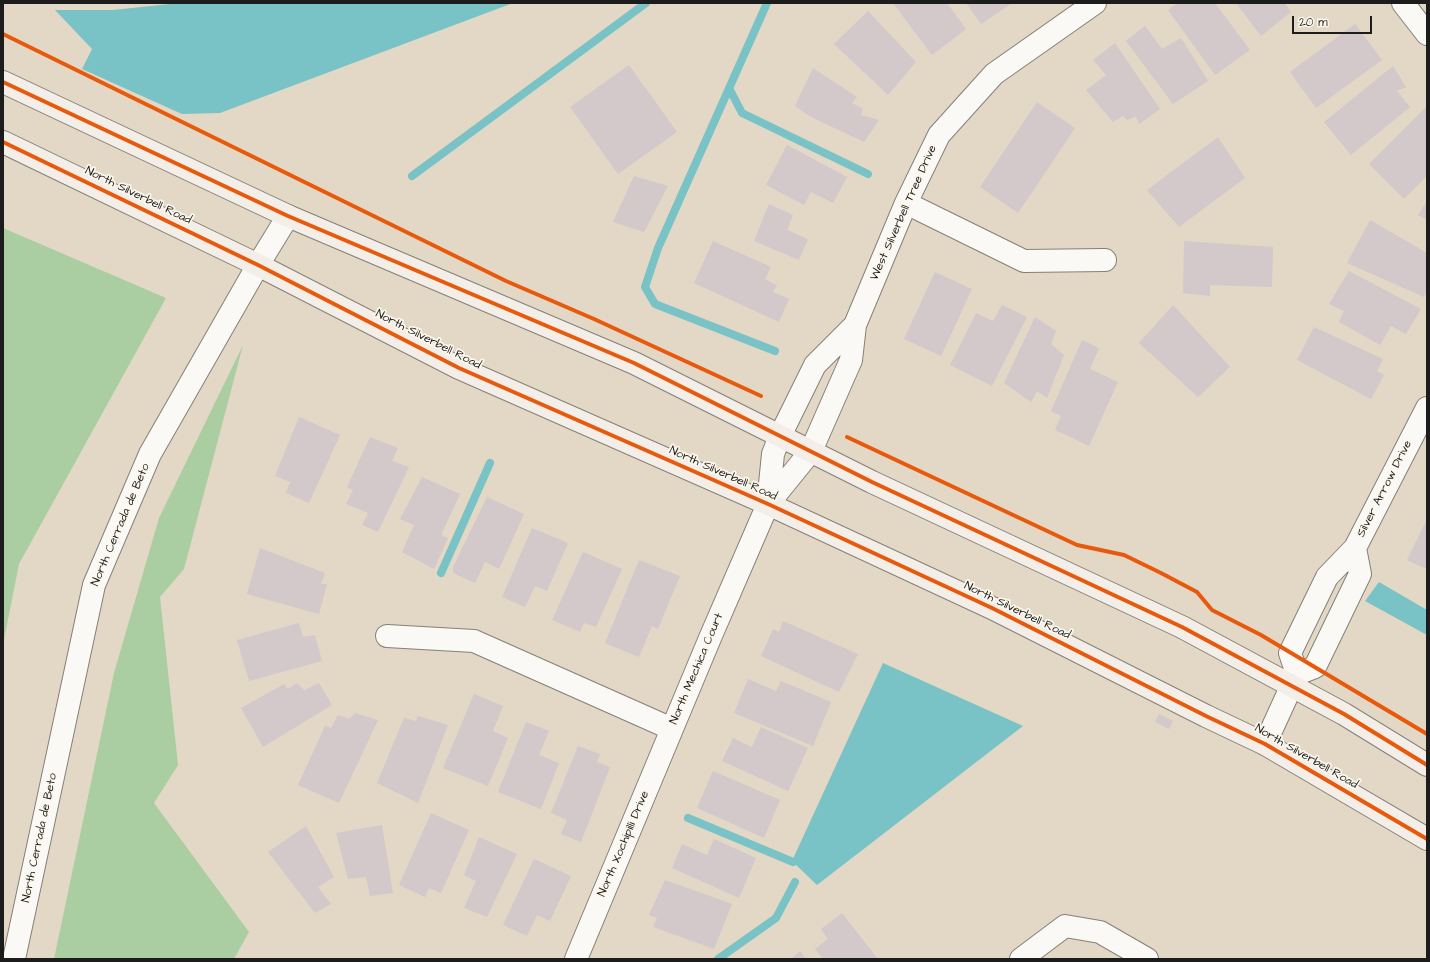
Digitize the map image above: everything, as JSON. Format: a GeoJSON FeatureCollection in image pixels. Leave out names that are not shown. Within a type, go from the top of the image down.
{"type":"FeatureCollection","features":[{"type":"Feature","properties":{"kind":"main road"},"geometry":{"type":"LineString","coordinates":[[3,82],[288,216],[634,363],[872,482],[1294,680],[1344,714],[1427,764]]}},
{"type":"Feature","properties":{"kind":"main road","name":"North Silverbell Road"},"geometry":{"type":"LineString","coordinates":[[3,142],[258,265],[459,368],[768,504],[992,608],[1206,716],[1265,744],[1427,839]]}},
{"type":"Feature","properties":{"kind":"street","name":"West Silverbell Tree Drive"},"geometry":{"type":"LineString","coordinates":[[811,451],[851,360],[855,325],[906,203],[939,135],[994,74],[1095,3]]}},
{"type":"Feature","properties":{"kind":"street"},"geometry":{"type":"LineString","coordinates":[[1403,3],[1427,34]]}},
{"type":"Feature","properties":{"kind":"street"},"geometry":{"type":"LineString","coordinates":[[906,203],[1024,261],[1105,260]]}},
{"type":"Feature","properties":{"kind":"street","name":"North Cerrada de Beto"},"geometry":{"type":"LineString","coordinates":[[14,959],[94,585],[150,454],[258,265],[288,216]]}},
{"type":"Feature","properties":{"kind":"street","name":"West Silverbell Tree Drive"},"geometry":{"type":"LineString","coordinates":[[780,436],[815,365],[855,325]]}},
{"type":"Feature","properties":{"kind":"street","name":"Silver Arrow Drive"},"geometry":{"type":"LineString","coordinates":[[1355,548],[1360,574],[1315,667],[1294,680],[1290,653],[1327,577],[1355,548],[1424,420]]}},
{"type":"Feature","properties":{"kind":"street","name":"North Mechica Court"},"geometry":{"type":"LineString","coordinates":[[387,636],[474,641],[672,729],[768,504],[773,454],[780,436]]}},
{"type":"Feature","properties":{"kind":"street"},"geometry":{"type":"LineString","coordinates":[[768,504],[811,451]]}},
{"type":"Feature","properties":{"kind":"street"},"geometry":{"type":"LineString","coordinates":[[1265,744],[1294,680]]}},
{"type":"Feature","properties":{"kind":"street","name":"North Xochipilli Drive"},"geometry":{"type":"LineString","coordinates":[[576,959],[672,729]]}},
{"type":"Feature","properties":{"kind":"street"},"geometry":{"type":"LineString","coordinates":[[1021,959],[1065,926],[1100,932],[1147,959]]}},
{"type":"Feature","properties":{"kind":"green space"},"geometry":{"type":"Polygon","coordinates":[[[3,228],[166,298],[19,564],[3,645],[3,228]]]}},
{"type":"Feature","properties":{"kind":"green space"},"geometry":{"type":"Polygon","coordinates":[[[243,345],[184,569],[160,597],[178,765],[154,803],[249,932],[234,959],[54,959],[114,673],[159,518],[243,345]]]}},
{"type":"Feature","properties":{"kind":"water"},"geometry":{"type":"Polygon","coordinates":[[[179,3],[513,3],[220,113],[182,114],[82,69],[92,49],[55,10],[113,10],[179,3]]]}},
{"type":"Feature","properties":{"kind":"water"},"geometry":{"type":"Polygon","coordinates":[[[1379,582],[1427,610],[1427,635],[1365,601],[1379,582]]]}},
{"type":"Feature","properties":{"kind":"water"},"geometry":{"type":"Polygon","coordinates":[[[883,663],[1023,726],[817,885],[792,861],[883,663]]]}},
{"type":"Feature","properties":{"kind":"building"},"geometry":{"type":"Polygon","coordinates":[[[893,3],[947,3],[966,29],[932,55],[893,3]]]}},
{"type":"Feature","properties":{"kind":"building"},"geometry":{"type":"Polygon","coordinates":[[[966,3],[1012,3],[981,24],[966,3]]]}},
{"type":"Feature","properties":{"kind":"building"},"geometry":{"type":"Polygon","coordinates":[[[1178,3],[1215,3],[1250,50],[1215,75],[1168,10],[1178,3]]]}},
{"type":"Feature","properties":{"kind":"building"},"geometry":{"type":"Polygon","coordinates":[[[1236,3],[1285,3],[1291,12],[1261,36],[1236,3]]]}},
{"type":"Feature","properties":{"kind":"building"},"geometry":{"type":"Polygon","coordinates":[[[868,11],[916,62],[888,95],[834,44],[868,11]]]}},
{"type":"Feature","properties":{"kind":"building"},"geometry":{"type":"Polygon","coordinates":[[[1355,24],[1382,60],[1316,108],[1290,72],[1355,24]]]}},
{"type":"Feature","properties":{"kind":"building"},"geometry":{"type":"Polygon","coordinates":[[[1145,26],[1162,49],[1181,38],[1208,81],[1173,104],[1126,41],[1145,26]]]}},
{"type":"Feature","properties":{"kind":"building"},"geometry":{"type":"Polygon","coordinates":[[[1115,43],[1160,109],[1139,124],[1136,116],[1127,120],[1123,116],[1113,122],[1086,90],[1106,75],[1093,60],[1115,43]]]}},
{"type":"Feature","properties":{"kind":"building"},"geometry":{"type":"Polygon","coordinates":[[[629,65],[677,132],[618,174],[570,107],[629,65]]]}},
{"type":"Feature","properties":{"kind":"building"},"geometry":{"type":"Polygon","coordinates":[[[1393,66],[1406,87],[1397,91],[1410,107],[1351,155],[1324,122],[1393,66]]]}},
{"type":"Feature","properties":{"kind":"building"},"geometry":{"type":"Polygon","coordinates":[[[813,68],[857,97],[852,103],[863,109],[861,115],[879,120],[864,142],[811,117],[795,106],[813,68]]]}},
{"type":"Feature","properties":{"kind":"building"},"geometry":{"type":"Polygon","coordinates":[[[1037,102],[1075,128],[1018,213],[980,187],[1037,102]]]}},
{"type":"Feature","properties":{"kind":"building"},"geometry":{"type":"Polygon","coordinates":[[[1427,106],[1427,176],[1404,199],[1369,164],[1427,106]]]}},
{"type":"Feature","properties":{"kind":"building"},"geometry":{"type":"Polygon","coordinates":[[[1218,137],[1245,178],[1179,227],[1147,190],[1218,137]]]}},
{"type":"Feature","properties":{"kind":"building"},"geometry":{"type":"Polygon","coordinates":[[[787,145],[847,177],[833,203],[811,192],[804,205],[766,185],[787,145]]]}},
{"type":"Feature","properties":{"kind":"building"},"geometry":{"type":"Polygon","coordinates":[[[634,176],[668,186],[644,232],[613,222],[634,176]]]}},
{"type":"Feature","properties":{"kind":"building"},"geometry":{"type":"Polygon","coordinates":[[[1427,201],[1427,220],[1418,215],[1427,201]]]}},
{"type":"Feature","properties":{"kind":"building"},"geometry":{"type":"Polygon","coordinates":[[[769,204],[793,215],[787,230],[808,239],[799,260],[754,241],[769,204]]]}},
{"type":"Feature","properties":{"kind":"building"},"geometry":{"type":"Polygon","coordinates":[[[1370,220],[1427,253],[1427,290],[1424,297],[1347,263],[1370,220]]]}},
{"type":"Feature","properties":{"kind":"building"},"geometry":{"type":"Polygon","coordinates":[[[713,241],[771,267],[765,279],[777,285],[773,292],[789,299],[779,322],[694,283],[713,241]]]}},
{"type":"Feature","properties":{"kind":"building"},"geometry":{"type":"Polygon","coordinates":[[[1184,241],[1273,247],[1272,287],[1210,285],[1210,296],[1183,293],[1184,241]]]}},
{"type":"Feature","properties":{"kind":"building"},"geometry":{"type":"Polygon","coordinates":[[[1349,271],[1421,309],[1406,334],[1391,326],[1380,345],[1339,322],[1344,311],[1329,304],[1349,271]]]}},
{"type":"Feature","properties":{"kind":"building"},"geometry":{"type":"Polygon","coordinates":[[[935,272],[972,289],[941,356],[904,339],[935,272]]]}},
{"type":"Feature","properties":{"kind":"building"},"geometry":{"type":"Polygon","coordinates":[[[1002,305],[1027,317],[992,386],[950,365],[976,313],[993,321],[1002,305]]]}},
{"type":"Feature","properties":{"kind":"building"},"geometry":{"type":"Polygon","coordinates":[[[1173,305],[1230,367],[1198,397],[1139,343],[1173,305]]]}},
{"type":"Feature","properties":{"kind":"building"},"geometry":{"type":"Polygon","coordinates":[[[1035,317],[1056,331],[1051,344],[1064,355],[1047,398],[1037,391],[1031,402],[1004,383],[1035,317]]]}},
{"type":"Feature","properties":{"kind":"building"},"geometry":{"type":"Polygon","coordinates":[[[1314,327],[1383,359],[1377,371],[1384,375],[1371,399],[1297,360],[1314,327]]]}},
{"type":"Feature","properties":{"kind":"building"},"geometry":{"type":"Polygon","coordinates":[[[1082,340],[1099,348],[1090,369],[1118,382],[1089,446],[1055,430],[1061,416],[1051,411],[1082,340]]]}},
{"type":"Feature","properties":{"kind":"building"},"geometry":{"type":"Polygon","coordinates":[[[299,417],[340,435],[309,503],[286,493],[290,482],[275,476],[299,417]]]}},
{"type":"Feature","properties":{"kind":"building"},"geometry":{"type":"Polygon","coordinates":[[[370,437],[398,448],[392,461],[409,467],[378,532],[362,525],[368,513],[346,504],[353,490],[347,487],[370,437]]]}},
{"type":"Feature","properties":{"kind":"building"},"geometry":{"type":"Polygon","coordinates":[[[422,477],[460,494],[441,535],[448,538],[434,569],[402,552],[414,525],[400,519],[422,477]]]}},
{"type":"Feature","properties":{"kind":"building"},"geometry":{"type":"Polygon","coordinates":[[[487,497],[524,514],[499,569],[485,562],[475,583],[453,573],[453,567],[487,497]]]}},
{"type":"Feature","properties":{"kind":"building"},"geometry":{"type":"Polygon","coordinates":[[[1427,519],[1427,569],[1407,560],[1427,519]]]}},
{"type":"Feature","properties":{"kind":"building"},"geometry":{"type":"Polygon","coordinates":[[[532,528],[568,543],[547,591],[535,586],[525,607],[502,597],[532,528]]]}},
{"type":"Feature","properties":{"kind":"building"},"geometry":{"type":"Polygon","coordinates":[[[260,548],[325,573],[321,584],[327,584],[319,614],[247,594],[260,548]]]}},
{"type":"Feature","properties":{"kind":"building"},"geometry":{"type":"Polygon","coordinates":[[[583,552],[622,569],[596,627],[584,623],[580,632],[552,620],[583,552]]]}},
{"type":"Feature","properties":{"kind":"building"},"geometry":{"type":"Polygon","coordinates":[[[639,560],[680,576],[658,629],[652,626],[639,657],[605,643],[639,560]]]}},
{"type":"Feature","properties":{"kind":"building"},"geometry":{"type":"Polygon","coordinates":[[[783,621],[858,654],[839,692],[761,656],[773,629],[779,632],[783,621]]]}},
{"type":"Feature","properties":{"kind":"building"},"geometry":{"type":"Polygon","coordinates":[[[299,623],[303,637],[315,635],[322,661],[249,681],[237,640],[299,623]]]}},
{"type":"Feature","properties":{"kind":"building"},"geometry":{"type":"Polygon","coordinates":[[[748,679],[776,691],[781,681],[831,702],[813,746],[734,713],[748,679]]]}},
{"type":"Feature","properties":{"kind":"building"},"geometry":{"type":"Polygon","coordinates":[[[297,683],[304,690],[319,683],[332,705],[263,747],[241,708],[284,684],[288,689],[297,683]]]}},
{"type":"Feature","properties":{"kind":"building"},"geometry":{"type":"Polygon","coordinates":[[[474,694],[503,706],[493,731],[508,738],[488,786],[443,768],[474,694]]]}},
{"type":"Feature","properties":{"kind":"building"},"geometry":{"type":"Polygon","coordinates":[[[355,713],[378,720],[339,803],[298,785],[325,726],[331,728],[338,715],[349,719],[355,713]]]}},
{"type":"Feature","properties":{"kind":"building"},"geometry":{"type":"Polygon","coordinates":[[[1159,714],[1173,721],[1169,729],[1155,722],[1159,714]]]}},
{"type":"Feature","properties":{"kind":"building"},"geometry":{"type":"Polygon","coordinates":[[[418,716],[448,725],[418,803],[377,783],[404,718],[416,721],[418,716]]]}},
{"type":"Feature","properties":{"kind":"building"},"geometry":{"type":"Polygon","coordinates":[[[526,722],[549,731],[539,755],[559,763],[541,809],[498,792],[526,722]]]}},
{"type":"Feature","properties":{"kind":"building"},"geometry":{"type":"Polygon","coordinates":[[[761,727],[808,748],[788,791],[722,761],[733,738],[752,747],[761,727]]]}},
{"type":"Feature","properties":{"kind":"building"},"geometry":{"type":"Polygon","coordinates":[[[578,746],[600,754],[597,762],[610,767],[581,842],[561,834],[567,820],[551,813],[578,746]]]}},
{"type":"Feature","properties":{"kind":"building"},"geometry":{"type":"Polygon","coordinates":[[[713,771],[780,800],[764,838],[697,808],[713,771]]]}},
{"type":"Feature","properties":{"kind":"building"},"geometry":{"type":"Polygon","coordinates":[[[431,813],[469,830],[441,893],[429,888],[425,897],[399,885],[431,813]]]}},
{"type":"Feature","properties":{"kind":"building"},"geometry":{"type":"Polygon","coordinates":[[[382,825],[393,893],[370,896],[366,877],[348,879],[336,833],[382,825]]]}},
{"type":"Feature","properties":{"kind":"building"},"geometry":{"type":"Polygon","coordinates":[[[306,826],[334,877],[318,887],[331,904],[315,913],[268,852],[306,826]]]}},
{"type":"Feature","properties":{"kind":"building"},"geometry":{"type":"Polygon","coordinates":[[[479,837],[517,854],[487,917],[464,908],[476,881],[464,875],[479,837]]]}},
{"type":"Feature","properties":{"kind":"building"},"geometry":{"type":"Polygon","coordinates":[[[714,839],[756,858],[739,898],[672,868],[682,844],[707,855],[714,839]]]}},
{"type":"Feature","properties":{"kind":"building"},"geometry":{"type":"Polygon","coordinates":[[[534,859],[571,876],[550,921],[537,915],[527,936],[503,925],[534,859]]]}},
{"type":"Feature","properties":{"kind":"building"},"geometry":{"type":"Polygon","coordinates":[[[665,880],[732,904],[714,949],[653,927],[657,918],[649,915],[665,880]]]}},
{"type":"Feature","properties":{"kind":"building"},"geometry":{"type":"Polygon","coordinates":[[[842,913],[878,959],[823,959],[815,949],[828,939],[821,929],[842,913]]]}},
{"type":"Feature","properties":{"kind":"building"},"geometry":{"type":"Polygon","coordinates":[[[800,951],[806,959],[791,959],[800,951]]]}},
{"type":"Feature","properties":{"kind":"waterway"},"geometry":{"type":"LineString","coordinates":[[412,176],[646,3]]}},
{"type":"Feature","properties":{"kind":"waterway"},"geometry":{"type":"LineString","coordinates":[[767,3],[658,248],[645,287],[655,304],[775,351]]}},
{"type":"Feature","properties":{"kind":"waterway"},"geometry":{"type":"LineString","coordinates":[[729,88],[742,113],[868,174]]}},
{"type":"Feature","properties":{"kind":"waterway"},"geometry":{"type":"LineString","coordinates":[[441,573],[490,463]]}},
{"type":"Feature","properties":{"kind":"waterway"},"geometry":{"type":"LineString","coordinates":[[688,818],[793,862]]}},
{"type":"Feature","properties":{"kind":"waterway"},"geometry":{"type":"LineString","coordinates":[[718,959],[776,918],[795,882]]}},
{"type":"Feature","properties":{"kind":"cycle path"},"geometry":{"type":"LineString","coordinates":[[3,34],[506,281],[594,319],[761,396]]}},
{"type":"Feature","properties":{"kind":"cycle path"},"geometry":{"type":"LineString","coordinates":[[3,82],[288,216],[634,363],[872,482],[1182,627],[1344,714],[1427,765]]}},
{"type":"Feature","properties":{"kind":"cycle path"},"geometry":{"type":"LineString","coordinates":[[3,142],[258,265],[459,368],[768,504],[992,608],[1206,716],[1265,744],[1427,839]]}},
{"type":"Feature","properties":{"kind":"cycle path"},"geometry":{"type":"LineString","coordinates":[[847,437],[1077,545],[1124,555],[1161,573],[1197,592],[1212,610],[1261,635],[1427,734]]}}]}
